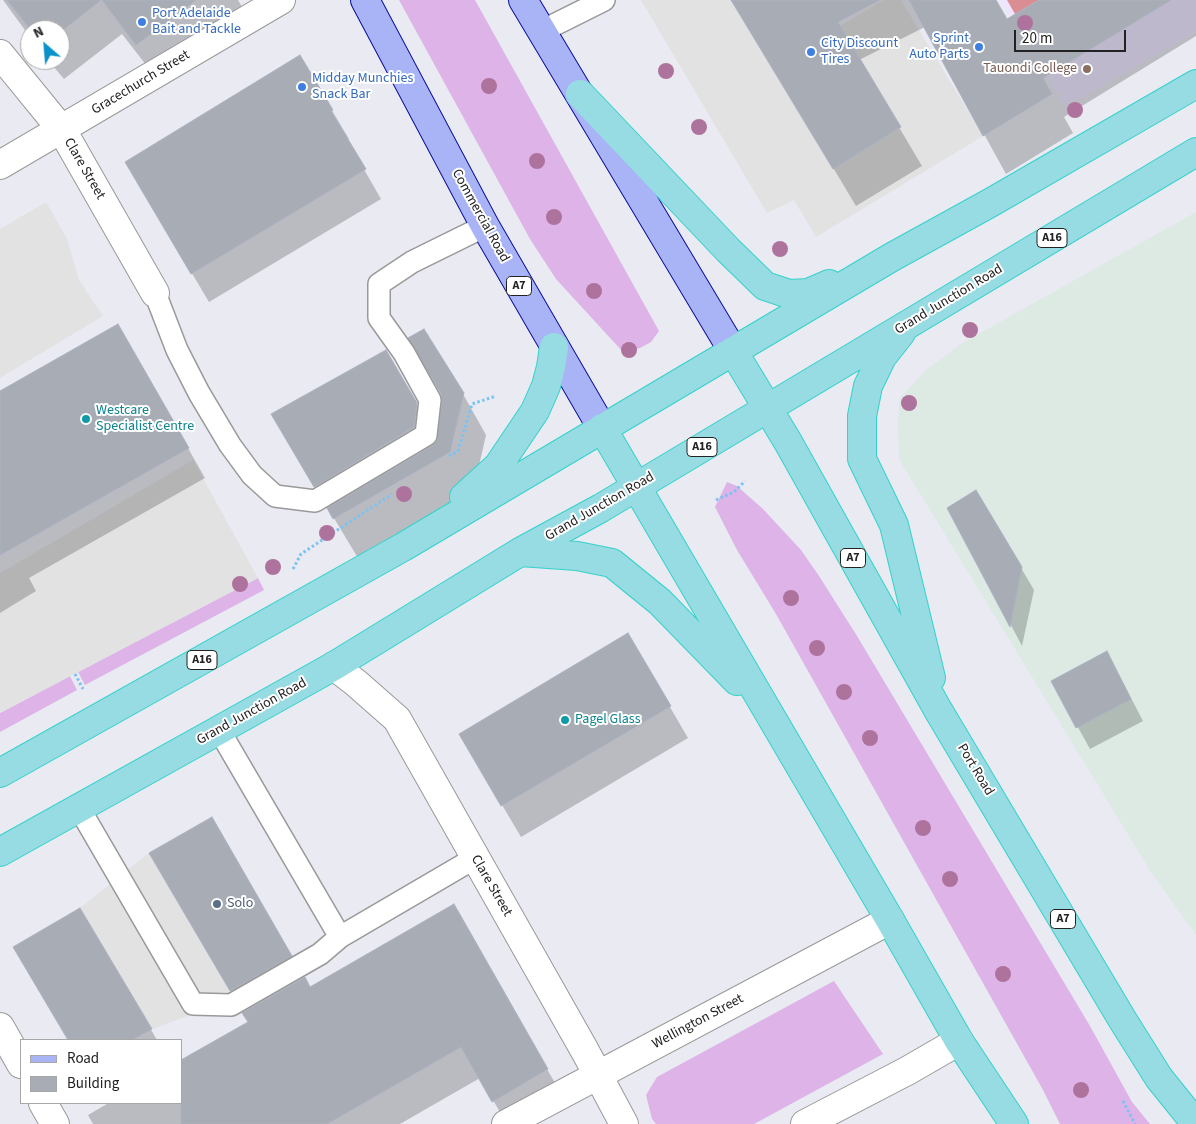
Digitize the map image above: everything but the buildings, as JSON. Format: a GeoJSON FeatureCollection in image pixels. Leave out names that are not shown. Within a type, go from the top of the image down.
{"type":"FeatureCollection","features":[{"type":"Feature","properties":{"kind":"highway","name":"A16"},"geometry":{"type":"LineString","coordinates":[[0,773],[403,547],[892,257],[990,203],[1196,84]]}},
{"type":"Feature","properties":{"kind":"highway"},"geometry":{"type":"LineString","coordinates":[[580,94],[728,250],[765,286],[789,294],[808,293],[892,257]]}},
{"type":"Feature","properties":{"kind":"highway","name":"Grand Junction Road"},"geometry":{"type":"LineString","coordinates":[[0,852],[334,666],[520,552],[768,408],[1196,152]]}},
{"type":"Feature","properties":{"kind":"highway"},"geometry":{"type":"LineString","coordinates":[[908,324],[882,358],[868,386],[862,416],[862,459],[894,524],[938,710]]}},
{"type":"Feature","properties":{"kind":"highway"},"geometry":{"type":"LineString","coordinates":[[403,547],[452,508],[498,466],[536,411],[546,386],[554,347]]}},
{"type":"Feature","properties":{"kind":"highway","name":"A7"},"geometry":{"type":"LineString","coordinates":[[734,351],[768,408]]}},
{"type":"Feature","properties":{"kind":"highway","name":"Port Road"},"geometry":{"type":"LineString","coordinates":[[768,408],[938,710],[1159,1078],[1196,1124]]}},
{"type":"Feature","properties":{"kind":"highway","name":"A7"},"geometry":{"type":"LineString","coordinates":[[602,428],[959,1041],[1014,1124]]}},
{"type":"Feature","properties":{"kind":"highway"},"geometry":{"type":"LineString","coordinates":[[520,552],[577,556],[612,563],[660,602],[767,712]]}},
{"type":"Feature","properties":{"kind":"main road","name":"Commercial Road"},"geometry":{"type":"LineString","coordinates":[[365,0],[485,226],[602,428]]}},
{"type":"Feature","properties":{"kind":"main road","name":"A7"},"geometry":{"type":"LineString","coordinates":[[523,0],[734,351]]}},
{"type":"Feature","properties":{"kind":"street","name":"Gracechurch Street"},"geometry":{"type":"LineString","coordinates":[[0,165],[281,0]]}},
{"type":"Feature","properties":{"kind":"street","name":"Clare Street"},"geometry":{"type":"LineString","coordinates":[[0,54],[62,130],[155,293]]}},
{"type":"Feature","properties":{"kind":"street","name":"Clare Street"},"geometry":{"type":"LineString","coordinates":[[334,666],[397,719],[598,1074],[624,1124]]}},
{"type":"Feature","properties":{"kind":"street","name":"Wellington Street"},"geometry":{"type":"LineString","coordinates":[[506,1124],[890,920]]}},
{"type":"Feature","properties":{"kind":"street"},"geometry":{"type":"LineString","coordinates":[[0,1027],[20,1062]]}},
{"type":"Feature","properties":{"kind":"street"},"geometry":{"type":"LineString","coordinates":[[805,1124],[907,1071],[959,1041]]}},
{"type":"Feature","properties":{"kind":"street"},"geometry":{"type":"LineString","coordinates":[[44,1104],[56,1124]]}},
{"type":"Feature","properties":{"kind":"lane"},"geometry":{"type":"LineString","coordinates":[[542,31],[604,0]]}},
{"type":"Feature","properties":{"kind":"lane"},"geometry":{"type":"LineString","coordinates":[[155,293],[178,350],[199,394],[230,445],[252,475],[275,496],[315,501],[426,435],[430,400],[404,354],[379,318],[378,284],[412,262],[485,226]]}},
{"type":"Feature","properties":{"kind":"lane"},"geometry":{"type":"LineString","coordinates":[[219,730],[340,937]]}},
{"type":"Feature","properties":{"kind":"lane"},"geometry":{"type":"LineString","coordinates":[[79,808],[193,1004],[231,1005],[320,954],[340,937],[475,858]]}},
{"type":"Feature","properties":{"kind":"path"},"geometry":{"type":"LineString","coordinates":[[441,461],[458,450],[472,404],[496,396]]}},
{"type":"Feature","properties":{"kind":"path"},"geometry":{"type":"LineString","coordinates":[[716,500],[734,492],[745,482]]}},
{"type":"Feature","properties":{"kind":"path"},"geometry":{"type":"LineString","coordinates":[[292,570],[301,554],[400,488]]}},
{"type":"Feature","properties":{"kind":"path"},"geometry":{"type":"LineString","coordinates":[[75,674],[85,692]]}},
{"type":"Feature","properties":{"kind":"path"},"geometry":{"type":"LineString","coordinates":[[1122,1101],[1135,1124]]}},
{"type":"Feature","properties":{"kind":"shaded area"},"geometry":{"type":"Polygon","coordinates":[[[399,0],[475,0],[659,331],[651,342],[640,348],[623,352],[556,279],[530,239],[399,0]]]}},
{"type":"Feature","properties":{"kind":"shaded area"},"geometry":{"type":"Polygon","coordinates":[[[641,0],[731,0],[833,168],[901,127],[840,26],[883,0],[901,0],[983,136],[816,237],[794,200],[767,213],[641,0]]]}},
{"type":"Feature","properties":{"kind":"shaded area","name":"Tauondi College"},"geometry":{"type":"Polygon","coordinates":[[[1001,0],[1196,0],[1196,32],[1066,107],[1001,0]]]}},
{"type":"Feature","properties":{"kind":"shaded area"},"geometry":{"type":"Polygon","coordinates":[[[1007,0],[1039,0],[1015,14],[1007,0]]]}},
{"type":"Feature","properties":{"kind":"shaded area"},"geometry":{"type":"Polygon","coordinates":[[[46,202],[67,239],[79,280],[103,316],[0,378],[0,229],[46,202]]]}},
{"type":"Feature","properties":{"kind":"shaded area"},"geometry":{"type":"Polygon","coordinates":[[[1196,212],[1196,935],[1151,872],[899,459],[898,422],[900,398],[925,371],[959,345],[1196,212]]]}},
{"type":"Feature","properties":{"kind":"shaded area"},"geometry":{"type":"Polygon","coordinates":[[[193,460],[258,578],[0,713],[0,573],[193,460]]]}},
{"type":"Feature","properties":{"kind":"shaded area"},"geometry":{"type":"Polygon","coordinates":[[[727,482],[737,486],[763,509],[801,550],[819,576],[857,636],[1090,1026],[1132,1102],[1150,1124],[1060,1124],[1043,1090],[776,614],[737,550],[715,507],[727,482]]]}},
{"type":"Feature","properties":{"kind":"shaded area"},"geometry":{"type":"Polygon","coordinates":[[[258,578],[264,590],[85,685],[78,672],[258,578]]]}},
{"type":"Feature","properties":{"kind":"shaded area"},"geometry":{"type":"Polygon","coordinates":[[[70,676],[77,690],[0,732],[0,713],[70,676]]]}},
{"type":"Feature","properties":{"kind":"shaded area"},"geometry":{"type":"Polygon","coordinates":[[[149,853],[234,999],[152,1029],[80,908],[149,853]]]}},
{"type":"Feature","properties":{"kind":"shaded area"},"geometry":{"type":"Polygon","coordinates":[[[834,981],[883,1054],[754,1124],[656,1124],[652,1119],[646,1095],[657,1077],[834,981]]]}},
{"type":"Feature","properties":{"kind":"place","name":"Port Adelaide Bait and Tackle"},"geometry":{"type":"Point","coordinates":[142,22]}},
{"type":"Feature","properties":{"kind":"place","name":"Sprint Auto Parts"},"geometry":{"type":"Point","coordinates":[979,47]}},
{"type":"Feature","properties":{"kind":"place","name":"City Discount Tires"},"geometry":{"type":"Point","coordinates":[811,52]}},
{"type":"Feature","properties":{"kind":"place","name":"Tauondi College"},"geometry":{"type":"Point","coordinates":[1087,69]}},
{"type":"Feature","properties":{"kind":"place","name":"Midday Munchies Snack Bar"},"geometry":{"type":"Point","coordinates":[302,87]}},
{"type":"Feature","properties":{"kind":"place","name":"Westcare Specialist Centre"},"geometry":{"type":"Point","coordinates":[86,419]}},
{"type":"Feature","properties":{"kind":"place","name":"Pagel Glass"},"geometry":{"type":"Point","coordinates":[565,720]}},
{"type":"Feature","properties":{"kind":"place","name":"Solo"},"geometry":{"type":"Point","coordinates":[217,904]}}]}
